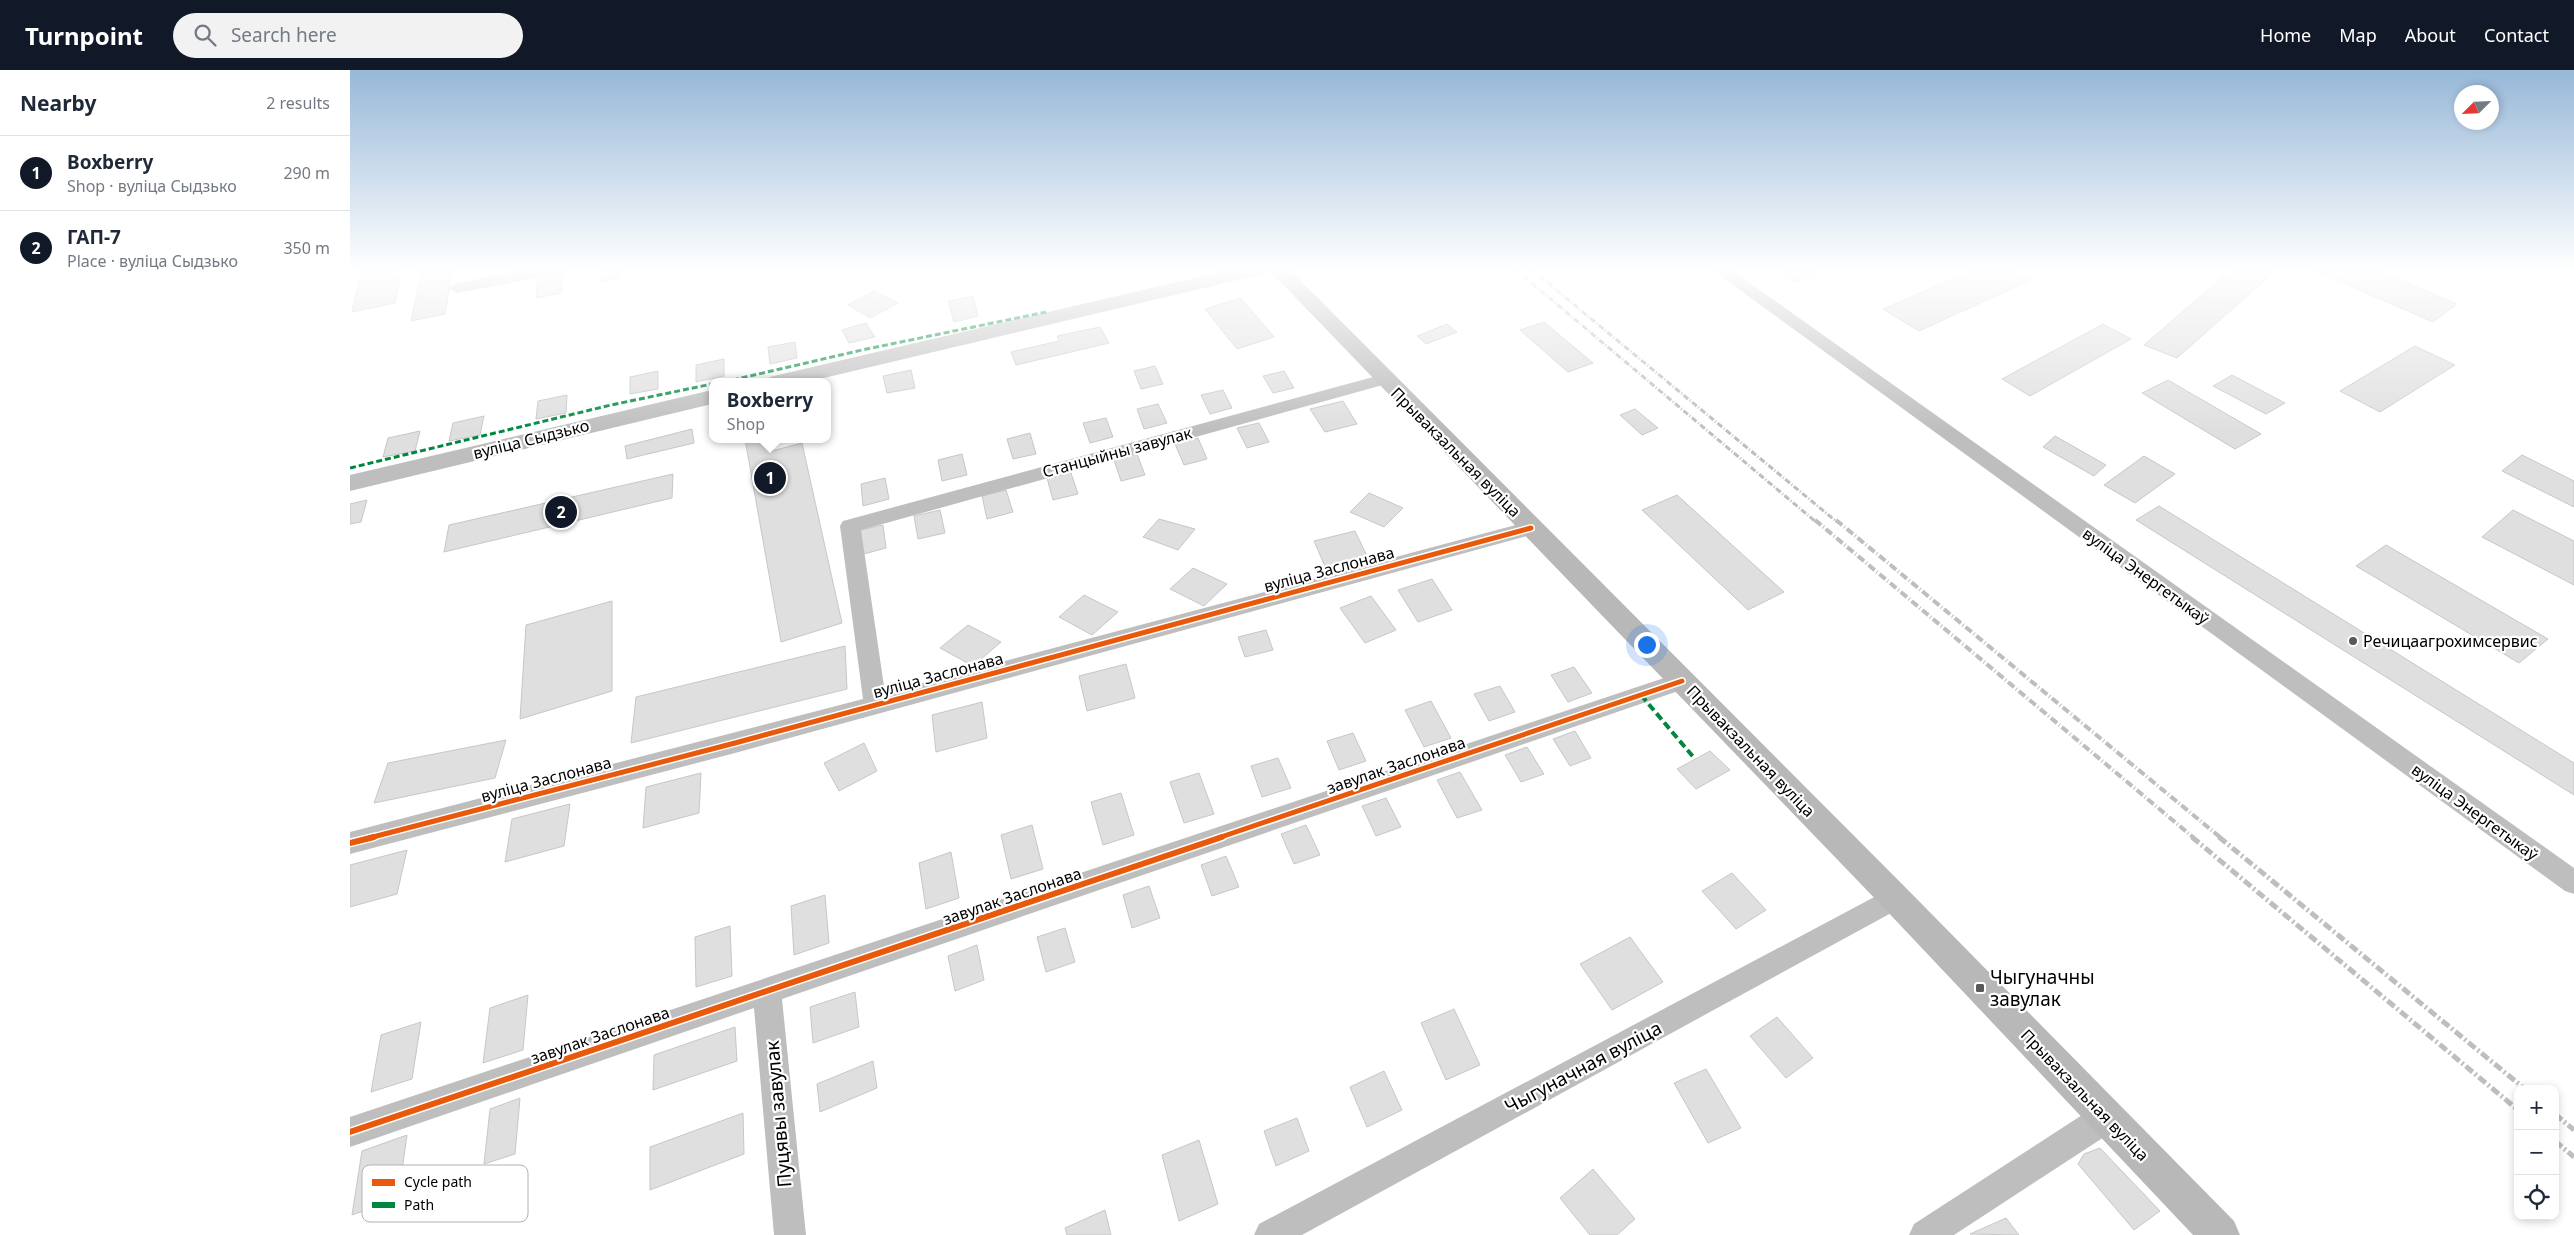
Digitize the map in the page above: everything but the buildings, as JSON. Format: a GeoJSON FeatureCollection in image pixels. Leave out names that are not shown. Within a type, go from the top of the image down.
{"type":"FeatureCollection","features":[{"type":"Feature","properties":{"kind":"main road","name":"Прывакзальная вуліца"},"geometry":{"type":"LineString","coordinates":[[1330,323],[1895,898],[2220,1235]]}},
{"type":"Feature","properties":{"kind":"street"},"geometry":{"type":"LineString","coordinates":[[795,378],[1028,323]]}},
{"type":"Feature","properties":{"kind":"street","name":"вуліца Энергетыкаў"},"geometry":{"type":"LineString","coordinates":[[1795,323],[2574,883]]}},
{"type":"Feature","properties":{"kind":"street","name":"Станцыйны завулак"},"geometry":{"type":"LineString","coordinates":[[874,705],[850,526],[1384,379]]}},
{"type":"Feature","properties":{"kind":"street","name":"вуліца Сыдзько"},"geometry":{"type":"LineString","coordinates":[[350,483],[709,398]]}},
{"type":"Feature","properties":{"kind":"street","name":"вуліца Заслонава"},"geometry":{"type":"LineString","coordinates":[[350,843],[874,705],[1531,528]]}},
{"type":"Feature","properties":{"kind":"street","name":"завулак Заслонава"},"geometry":{"type":"LineString","coordinates":[[350,1132],[1682,681]]}},
{"type":"Feature","properties":{"kind":"street","name":"Чыгуначная вуліца"},"geometry":{"type":"LineString","coordinates":[[1270,1235],[1895,898]]}},
{"type":"Feature","properties":{"kind":"street","name":"Пуцявы завулак"},"geometry":{"type":"LineString","coordinates":[[767,992],[790,1235]]}},
{"type":"Feature","properties":{"kind":"street"},"geometry":{"type":"LineString","coordinates":[[1925,1235],[2107,1117]]}},
{"type":"Feature","properties":{"kind":"railway"},"geometry":{"type":"LineString","coordinates":[[1580,323],[1816,522]]}},
{"type":"Feature","properties":{"kind":"railway"},"geometry":{"type":"LineString","coordinates":[[1597,323],[1837,522]]}},
{"type":"Feature","properties":{"kind":"railway"},"geometry":{"type":"LineString","coordinates":[[1815,520],[2194,838]]}},
{"type":"Feature","properties":{"kind":"railway"},"geometry":{"type":"LineString","coordinates":[[1836,520],[2221,838]]}},
{"type":"Feature","properties":{"kind":"railway"},"geometry":{"type":"LineString","coordinates":[[2192,837],[2514,1107]]}},
{"type":"Feature","properties":{"kind":"railway"},"geometry":{"type":"LineString","coordinates":[[2219,837],[2520,1085]]}},
{"type":"Feature","properties":{"kind":"railway"},"geometry":{"type":"LineString","coordinates":[[2559,1117],[2574,1130]]}},
{"type":"Feature","properties":{"kind":"railway"},"geometry":{"type":"LineString","coordinates":[[2559,1144],[2574,1157]]}},
{"type":"Feature","properties":{"kind":"marked path"},"geometry":{"type":"LineString","coordinates":[[741,378],[862,350],[991,323]]}},
{"type":"Feature","properties":{"kind":"marked path"},"geometry":{"type":"LineString","coordinates":[[350,468],[611,405],[709,385]]}},
{"type":"Feature","properties":{"kind":"marked path"},"geometry":{"type":"LineString","coordinates":[[1641,695],[1695,759]]}},
{"type":"Feature","properties":{"kind":"cycle path"},"geometry":{"type":"LineString","coordinates":[[350,843],[735,743],[1531,528]]}},
{"type":"Feature","properties":{"kind":"cycle path"},"geometry":{"type":"LineString","coordinates":[[350,1132],[1682,681]]}},
{"type":"Feature","properties":{"kind":"place","name":"Boxberry"},"geometry":{"type":"Point","coordinates":[770,478]}},
{"type":"Feature","properties":{"kind":"place","name":"ГАП-7"},"geometry":{"type":"Point","coordinates":[561,512]}},
{"type":"Feature","properties":{"kind":"place","name":"Речицаагрохимсервис"},"geometry":{"type":"Point","coordinates":[2353,641]}},
{"type":"Feature","properties":{"kind":"place","name":"Чыгуначны завулак"},"geometry":{"type":"Point","coordinates":[1980,988]}}]}
